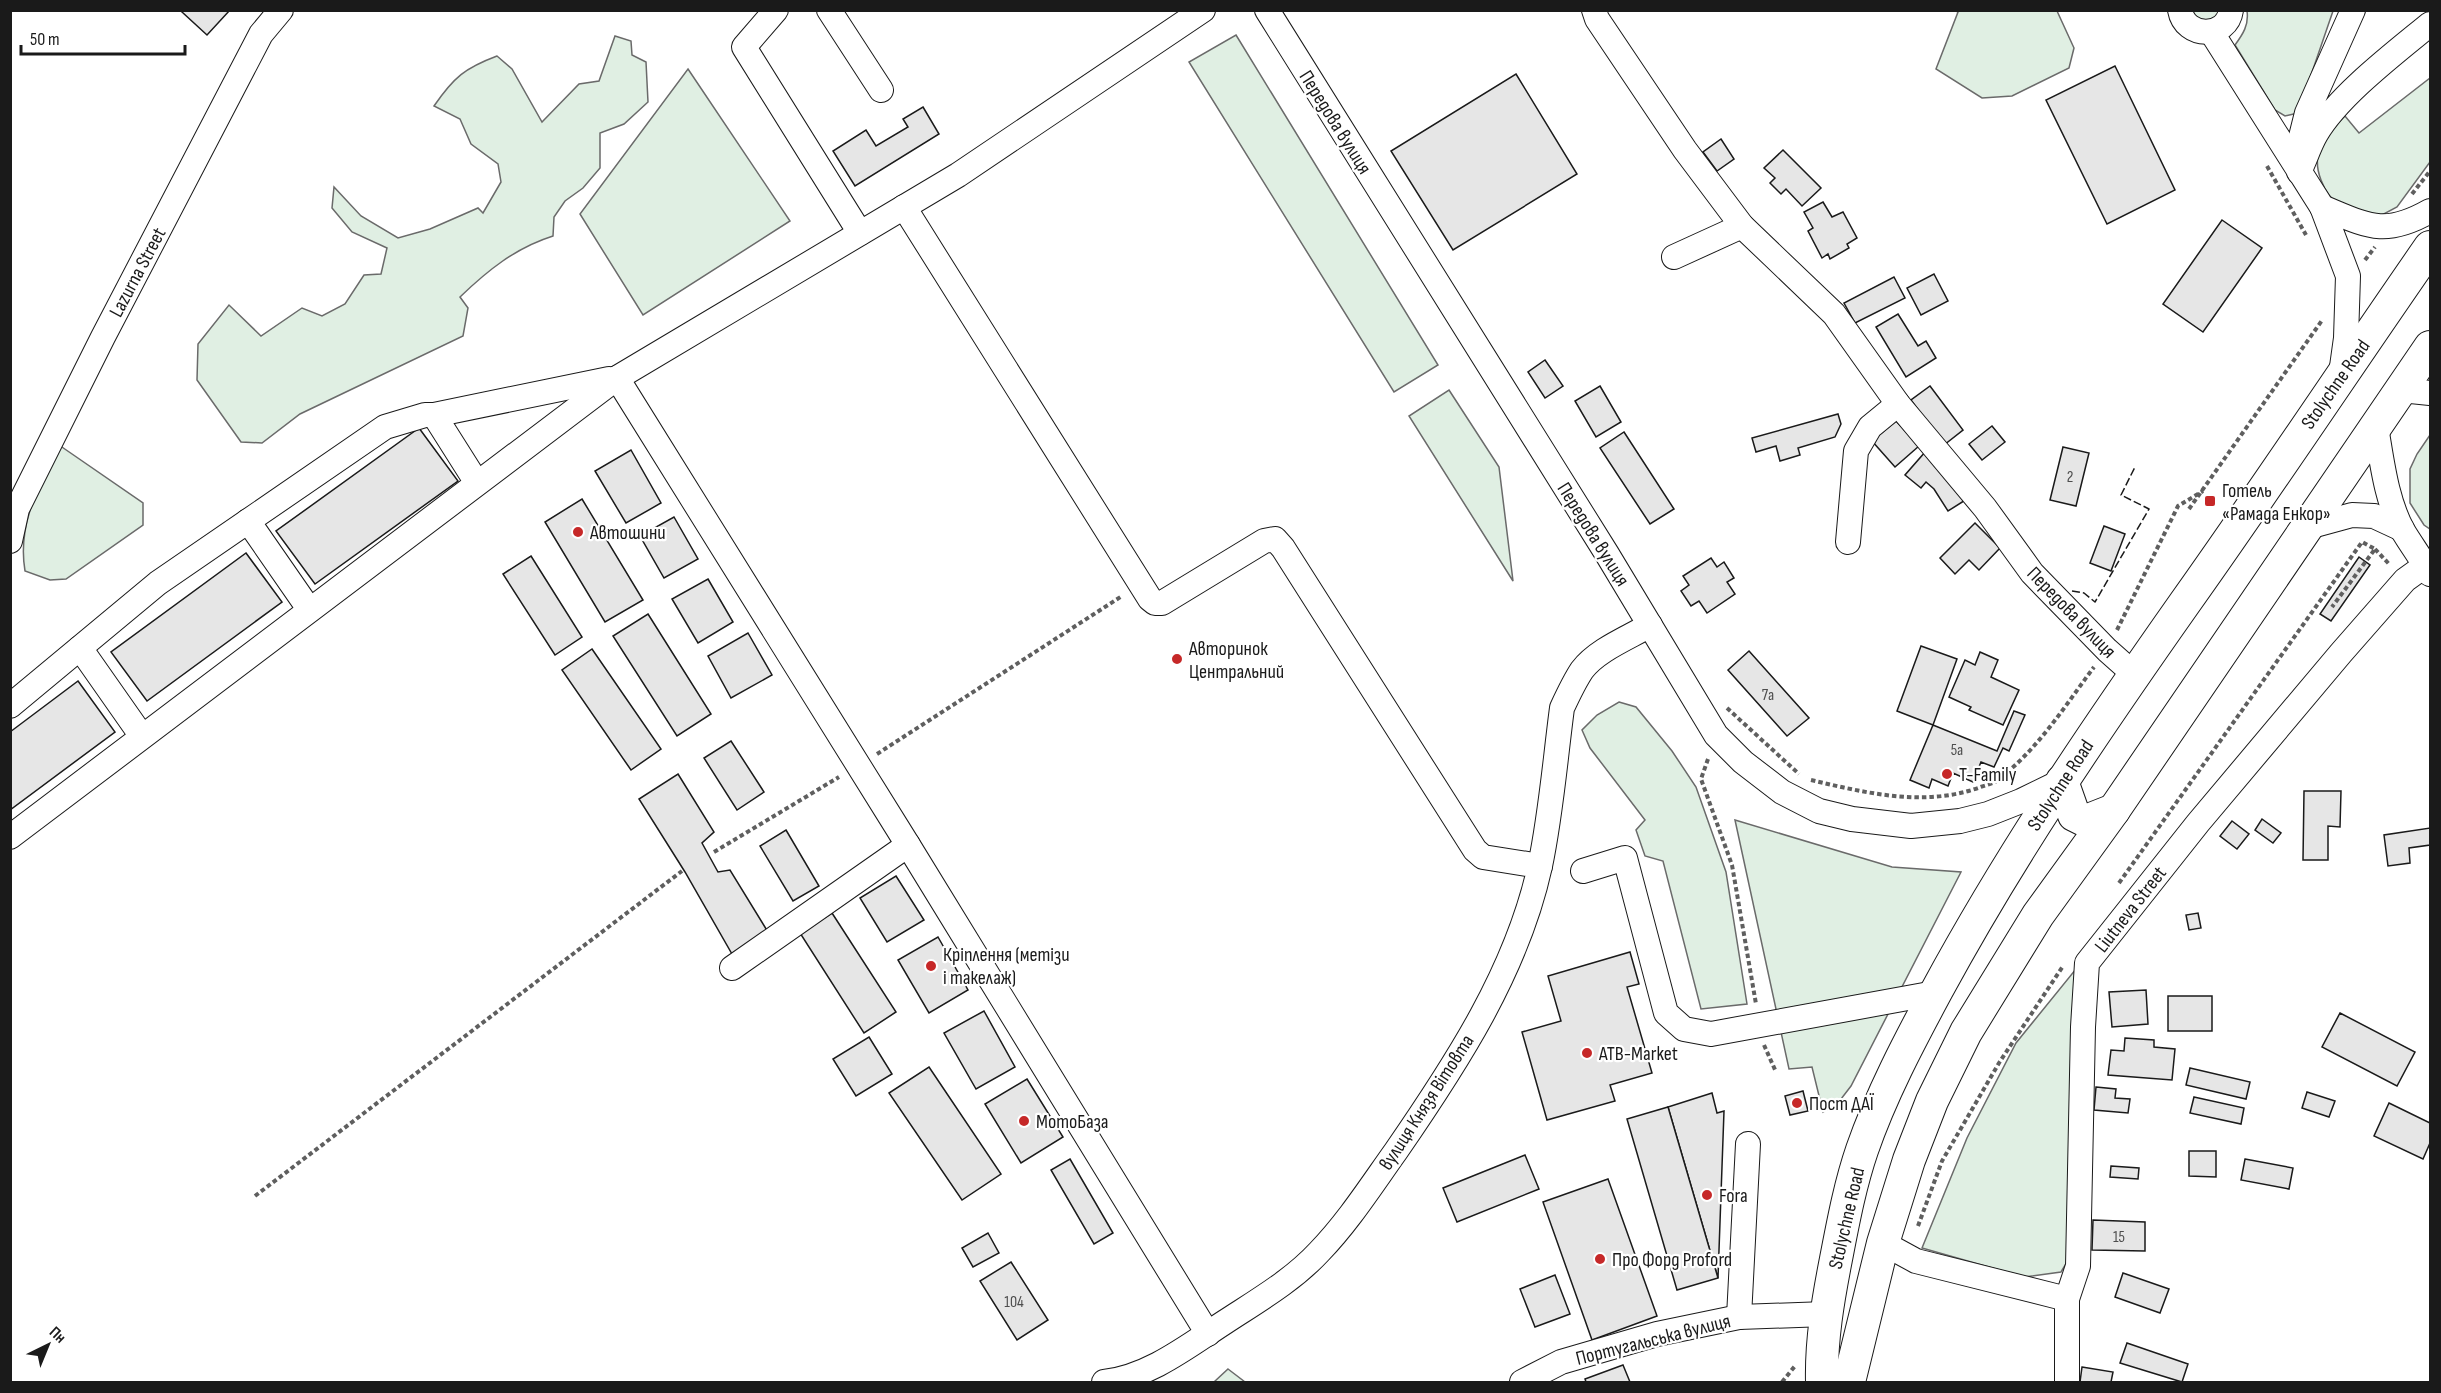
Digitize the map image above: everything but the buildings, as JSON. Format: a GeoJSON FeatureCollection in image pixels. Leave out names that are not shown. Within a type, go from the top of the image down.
{"type":"FeatureCollection","features":[{"type":"Feature","properties":{"kind":"main road","name":"Stolychne Road"},"geometry":{"type":"LineString","coordinates":[[1822,1383],[1826,1314],[1845,1214],[1862,1151],[1892,1079],[1935,993],[1978,916],[2062,781],[2430,247]]}},
{"type":"Feature","properties":{"kind":"main road","name":"Stolychne Road"},"geometry":{"type":"LineString","coordinates":[[1850,1383],[1883,1243],[1908,1160],[1932,1101],[1966,1032],[2038,915],[2114,810],[2376,427],[2416,391],[2430,347]]}},
{"type":"Feature","properties":{"kind":"main road"},"geometry":{"type":"LineString","coordinates":[[2062,781],[2073,815],[2086,821],[2114,810]]}},
{"type":"Feature","properties":{"kind":"street","name":"Lazurna Street"},"geometry":{"type":"LineString","coordinates":[[10,541],[17,508],[103,337],[261,34],[281,10]]}},
{"type":"Feature","properties":{"kind":"street"},"geometry":{"type":"LineString","coordinates":[[776,10],[744,47],[860,233]]}},
{"type":"Feature","properties":{"kind":"street"},"geometry":{"type":"LineString","coordinates":[[10,837],[141,735],[617,378],[958,175],[1203,10]]}},
{"type":"Feature","properties":{"kind":"street","name":"Передова вулиця"},"geometry":{"type":"LineString","coordinates":[[1267,10],[1650,625],[1716,735],[1743,762],[1782,792],[1819,811],[1852,819],[1911,826],[1936,825],[1988,814],[2031,797],[2062,781]]}},
{"type":"Feature","properties":{"kind":"street","name":"Передова вулиця"},"geometry":{"type":"LineString","coordinates":[[1594,10],[1597,19],[1679,141],[1742,226],[1833,314],[1898,404],[1985,508],[2032,573],[2107,650],[2134,674]]}},
{"type":"Feature","properties":{"kind":"street"},"geometry":{"type":"LineString","coordinates":[[2181,10],[2181,16],[2188,26],[2199,32],[2212,33],[2223,27],[2230,17],[2231,10]]}},
{"type":"Feature","properties":{"kind":"street"},"geometry":{"type":"LineString","coordinates":[[2299,172],[2301,137],[2307,113],[2353,10]]}},
{"type":"Feature","properties":{"kind":"street"},"geometry":{"type":"LineString","coordinates":[[834,12],[881,90]]}},
{"type":"Feature","properties":{"kind":"street"},"geometry":{"type":"LineString","coordinates":[[2299,172],[2316,134],[2326,119],[2382,63],[2430,24]]}},
{"type":"Feature","properties":{"kind":"street"},"geometry":{"type":"LineString","coordinates":[[2212,33],[2322,207],[2348,276],[2346,338],[2341,375]]}},
{"type":"Feature","properties":{"kind":"street"},"geometry":{"type":"LineString","coordinates":[[904,207],[1155,603],[1162,603],[1264,541],[1275,539],[1475,850],[1483,857],[1540,866]]}},
{"type":"Feature","properties":{"kind":"street"},"geometry":{"type":"LineString","coordinates":[[2322,207],[2366,225],[2386,226],[2404,225],[2430,211]]}},
{"type":"Feature","properties":{"kind":"street"},"geometry":{"type":"LineString","coordinates":[[1674,257],[1742,226]]}},
{"type":"Feature","properties":{"kind":"street"},"geometry":{"type":"LineString","coordinates":[[10,706],[158,583],[385,427],[425,415],[617,378]]}},
{"type":"Feature","properties":{"kind":"street"},"geometry":{"type":"LineString","coordinates":[[617,378],[908,845],[1208,1334]]}},
{"type":"Feature","properties":{"kind":"street"},"geometry":{"type":"LineString","coordinates":[[1848,542],[1856,452],[1870,427],[1898,404]]}},
{"type":"Feature","properties":{"kind":"street"},"geometry":{"type":"LineString","coordinates":[[434,415],[477,483]]}},
{"type":"Feature","properties":{"kind":"street"},"geometry":{"type":"LineString","coordinates":[[2376,427],[2384,475],[2402,529],[2429,567]]}},
{"type":"Feature","properties":{"kind":"street"},"geometry":{"type":"LineString","coordinates":[[2308,527],[2352,515],[2374,516],[2402,529]]}},
{"type":"Feature","properties":{"kind":"street"},"geometry":{"type":"LineString","coordinates":[[248,521],[309,609]]}},
{"type":"Feature","properties":{"kind":"street","name":"Liutneva Street"},"geometry":{"type":"LineString","coordinates":[[2067,1383],[2067,1299],[2078,1266],[2083,1027],[2087,963],[2198,823],[2341,653],[2405,580],[2429,567]]}},
{"type":"Feature","properties":{"kind":"street","name":"вулиця Князя Вітовта"},"geometry":{"type":"LineString","coordinates":[[1104,1383],[1121,1381],[1168,1359],[1286,1283],[1318,1254],[1347,1221],[1448,1076],[1498,985],[1521,928],[1540,866],[1562,708],[1570,691],[1583,668],[1602,652],[1650,625]]}},
{"type":"Feature","properties":{"kind":"street"},"geometry":{"type":"LineString","coordinates":[[80,648],[141,735]]}},
{"type":"Feature","properties":{"kind":"street"},"geometry":{"type":"LineString","coordinates":[[732,968],[908,845]]}},
{"type":"Feature","properties":{"kind":"street"},"geometry":{"type":"LineString","coordinates":[[1583,871],[1625,858],[1666,1013],[1684,1029],[1711,1034],[1935,993]]}},
{"type":"Feature","properties":{"kind":"street"},"geometry":{"type":"LineString","coordinates":[[1739,1317],[1748,1144]]}},
{"type":"Feature","properties":{"kind":"street"},"geometry":{"type":"LineString","coordinates":[[1883,1243],[1916,1262],[2067,1299]]}},
{"type":"Feature","properties":{"kind":"street","name":"Португальська вулиця"},"geometry":{"type":"LineString","coordinates":[[1522,1383],[1561,1362],[1657,1334],[1739,1317],[1826,1314]]}},
{"type":"Feature","properties":{"kind":"path"},"geometry":{"type":"LineString","coordinates":[[2266,165],[2308,237]]}},
{"type":"Feature","properties":{"kind":"path"},"geometry":{"type":"LineString","coordinates":[[2364,261],[2376,245]]}},
{"type":"Feature","properties":{"kind":"path"},"geometry":{"type":"LineString","coordinates":[[2189,509],[2319,326],[2327,311]]}},
{"type":"Feature","properties":{"kind":"path"},"geometry":{"type":"LineString","coordinates":[[1725,706],[1804,778],[1893,797],[1956,795],[1998,781],[2038,742],[2107,650],[2178,506],[2203,491]]}},
{"type":"Feature","properties":{"kind":"path"},"geometry":{"type":"LineString","coordinates":[[2375,549],[2390,565]]}},
{"type":"Feature","properties":{"kind":"path"},"geometry":{"type":"LineString","coordinates":[[2332,607],[2362,567]]}},
{"type":"Feature","properties":{"kind":"path"},"geometry":{"type":"LineString","coordinates":[[714,852],[858,766],[1141,584]]}},
{"type":"Feature","properties":{"kind":"path"},"geometry":{"type":"LineString","coordinates":[[1716,735],[1701,779],[1732,865],[1757,1011]]}},
{"type":"Feature","properties":{"kind":"path"},"geometry":{"type":"LineString","coordinates":[[255,1196],[682,871]]}},
{"type":"Feature","properties":{"kind":"path"},"geometry":{"type":"LineString","coordinates":[[1762,1040],[1776,1072]]}},
{"type":"Feature","properties":{"kind":"green space"},"geometry":{"type":"Polygon","coordinates":[[[1956,11],[2057,11],[2074,48],[2069,68],[2012,96],[1982,98],[1936,69],[1958,12],[1956,11]]]}},
{"type":"Feature","properties":{"kind":"green space"},"geometry":{"type":"Polygon","coordinates":[[[2191,11],[2221,11],[2220,15],[2202,23],[2191,11]]]}},
{"type":"Feature","properties":{"kind":"green space"},"geometry":{"type":"Polygon","coordinates":[[[2247,11],[2333,11],[2298,113],[2285,116],[2275,110],[2235,45],[2245,29],[2247,11]]]}},
{"type":"Feature","properties":{"kind":"green space"},"geometry":{"type":"Polygon","coordinates":[[[1236,35],[1438,365],[1394,392],[1189,62],[1236,35]]]}},
{"type":"Feature","properties":{"kind":"green space"},"geometry":{"type":"Polygon","coordinates":[[[615,36],[631,41],[632,55],[646,62],[648,102],[624,124],[600,133],[600,168],[583,188],[565,201],[554,217],[553,236],[526,247],[502,261],[460,297],[468,308],[463,336],[300,414],[262,443],[241,442],[197,380],[198,344],[229,305],[261,336],[302,308],[322,316],[345,304],[364,275],[381,274],[387,248],[352,232],[332,208],[334,187],[361,216],[398,238],[430,229],[478,208],[483,213],[501,182],[498,164],[471,144],[460,119],[434,106],[441,96],[468,69],[497,56],[512,69],[542,122],[579,84],[599,81],[615,36]]]}},
{"type":"Feature","properties":{"kind":"green space"},"geometry":{"type":"Polygon","coordinates":[[[688,69],[790,221],[643,315],[580,214],[688,69]]]}},
{"type":"Feature","properties":{"kind":"green space"},"geometry":{"type":"Polygon","coordinates":[[[2430,78],[2430,162],[2397,207],[2382,215],[2350,210],[2341,206],[2331,198],[2321,180],[2317,161],[2321,144],[2345,116],[2359,133],[2430,78]]]}},
{"type":"Feature","properties":{"kind":"green space"},"geometry":{"type":"Polygon","coordinates":[[[1449,390],[1499,467],[1513,581],[1409,416],[1449,390]]]}},
{"type":"Feature","properties":{"kind":"green space"},"geometry":{"type":"Polygon","coordinates":[[[2430,435],[2430,529],[2424,525],[2410,503],[2410,469],[2430,435]]]}},
{"type":"Feature","properties":{"kind":"green space"},"geometry":{"type":"Polygon","coordinates":[[[59,445],[143,503],[143,525],[66,579],[50,580],[25,571],[24,537],[37,490],[59,445]]]}},
{"type":"Feature","properties":{"kind":"green space"},"geometry":{"type":"Polygon","coordinates":[[[1619,702],[1636,707],[1672,751],[1696,787],[1726,872],[1747,1004],[1701,1009],[1663,861],[1645,856],[1636,830],[1645,820],[1590,748],[1582,730],[1597,715],[1619,702]]]}},
{"type":"Feature","properties":{"kind":"green space"},"geometry":{"type":"Polygon","coordinates":[[[1735,820],[1892,867],[1961,872],[1851,1086],[1838,1103],[1823,1112],[1812,1067],[1789,1069],[1735,820]]]}},
{"type":"Feature","properties":{"kind":"green space"},"geometry":{"type":"Polygon","coordinates":[[[2080,964],[2081,1239],[2061,1272],[2024,1277],[1922,1248],[1967,1138],[2016,1043],[2080,964]]]}},
{"type":"Feature","properties":{"kind":"green space"},"geometry":{"type":"Polygon","coordinates":[[[1228,1369],[1245,1382],[1214,1382],[1228,1369]]]}},
{"type":"Feature","properties":{"kind":"fence"},"geometry":{"type":"LineString","coordinates":[[2072,591],[2084,593],[2095,602],[2149,509],[2121,495],[2135,467]]}},
{"type":"Feature","properties":{"kind":"place","name":"Готель «Рамада Енкор»"},"geometry":{"type":"Point","coordinates":[2210,501]}},
{"type":"Feature","properties":{"kind":"place","name":"Автошини"},"geometry":{"type":"Point","coordinates":[578,532]}},
{"type":"Feature","properties":{"kind":"place","name":"Авторинок Центральний"},"geometry":{"type":"Point","coordinates":[1177,659]}},
{"type":"Feature","properties":{"kind":"place","name":"T-Family"},"geometry":{"type":"Point","coordinates":[1947,774]}},
{"type":"Feature","properties":{"kind":"place","name":"Кріплення (метізи і такелаж)"},"geometry":{"type":"Point","coordinates":[931,966]}},
{"type":"Feature","properties":{"kind":"place","name":"ATB-Market"},"geometry":{"type":"Point","coordinates":[1587,1053]}},
{"type":"Feature","properties":{"kind":"place","name":"Пост ДАЇ"},"geometry":{"type":"Point","coordinates":[1797,1103]}},
{"type":"Feature","properties":{"kind":"place","name":"МотоБаза"},"geometry":{"type":"Point","coordinates":[1024,1121]}},
{"type":"Feature","properties":{"kind":"place","name":"Fora"},"geometry":{"type":"Point","coordinates":[1707,1195]}},
{"type":"Feature","properties":{"kind":"place","name":"Про Форд Proford"},"geometry":{"type":"Point","coordinates":[1600,1259]}}]}
